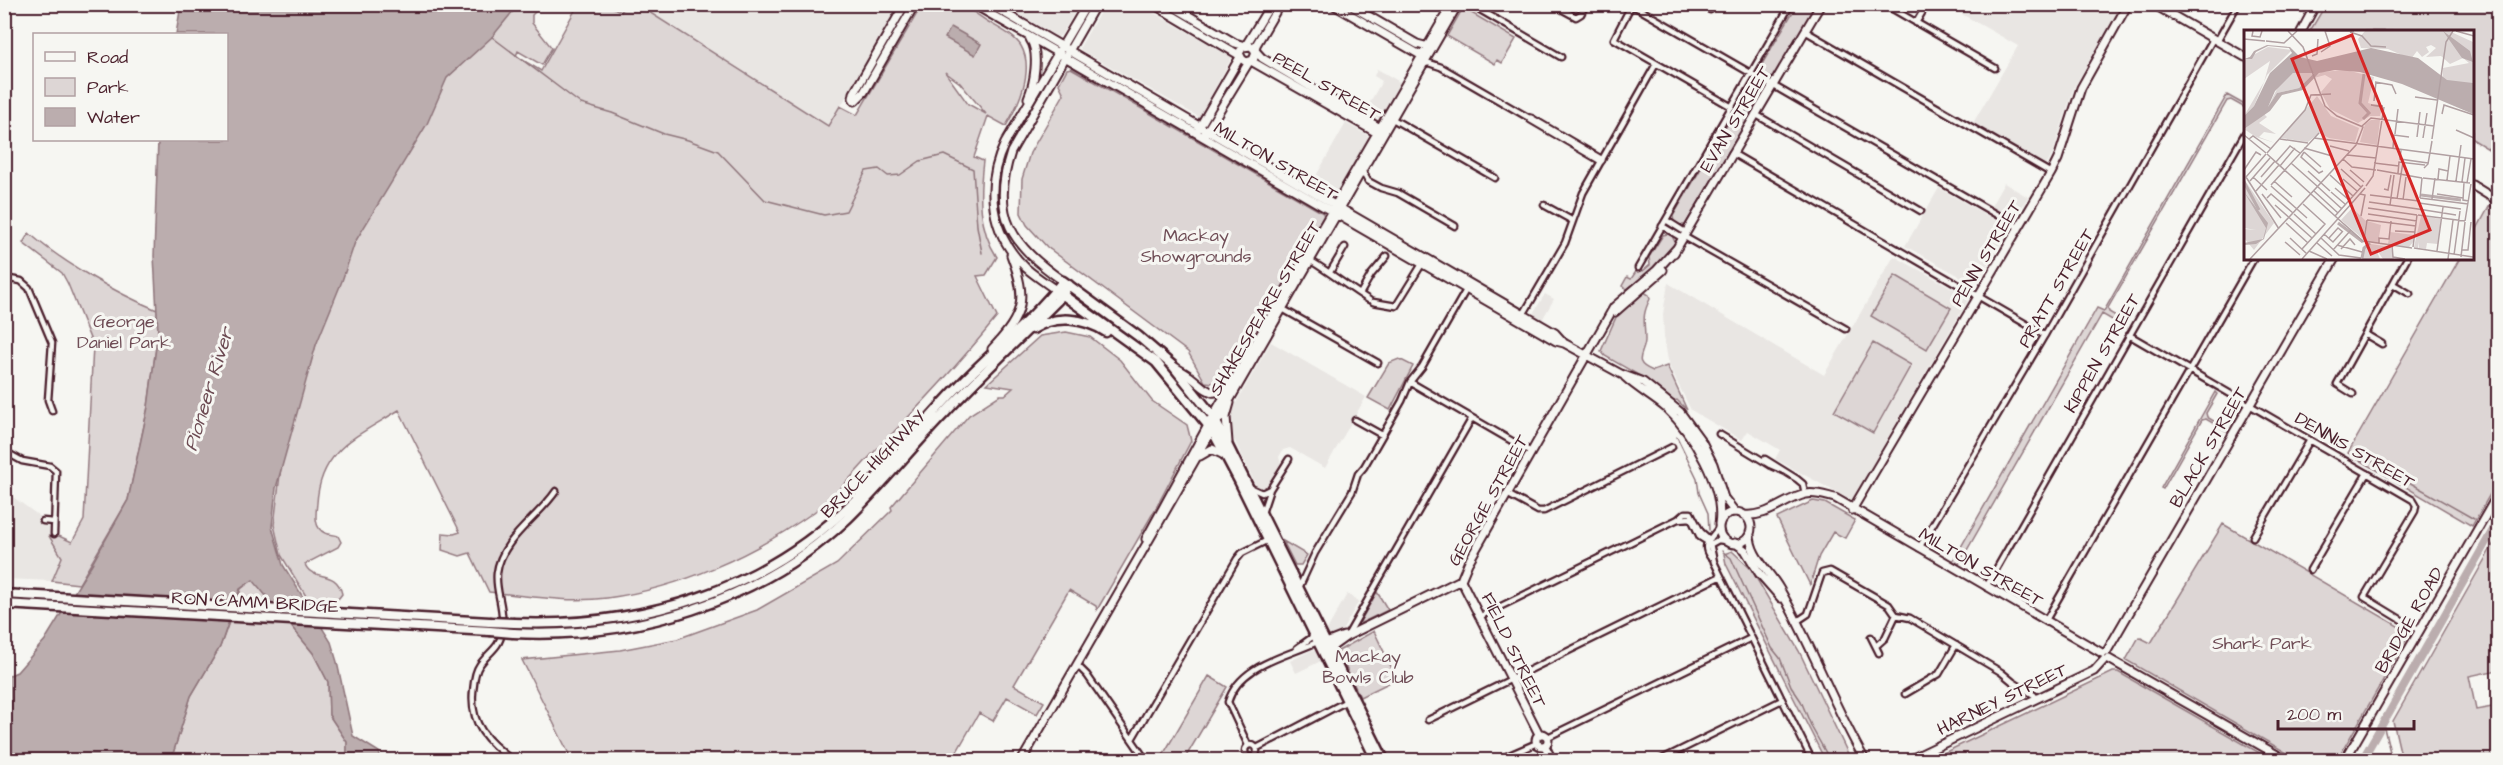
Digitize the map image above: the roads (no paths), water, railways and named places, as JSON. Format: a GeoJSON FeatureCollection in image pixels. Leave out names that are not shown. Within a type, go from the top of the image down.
{"type":"FeatureCollection","features":[{"type":"Feature","properties":{"kind":"highway","name":"BRUCE HIGHWAY"},"geometry":{"type":"LineString","coordinates":[[464,620],[513,633],[580,633],[635,626],[721,600],[764,579],[806,552],[847,519],[944,414],[1021,337],[1066,283]]}},
{"type":"Feature","properties":{"kind":"highway"},"geometry":{"type":"LineString","coordinates":[[1066,283],[1138,336],[1173,366],[1228,444],[1300,589],[1319,639],[1331,652],[1384,760]]}},
{"type":"Feature","properties":{"kind":"highway","name":"BRUCE HIGHWAY"},"geometry":{"type":"LineString","coordinates":[[464,630],[514,623],[541,624],[609,620],[655,611],[706,596],[758,572],[798,547],[850,505],[960,385],[1059,292]]}},
{"type":"Feature","properties":{"kind":"highway"},"geometry":{"type":"LineString","coordinates":[[1059,292],[1156,362],[1212,423],[1268,540],[1325,650],[1376,760]]}},
{"type":"Feature","properties":{"kind":"highway"},"geometry":{"type":"LineString","coordinates":[[1021,337],[1037,326],[1053,321],[1084,321],[1105,331],[1170,377]]}},
{"type":"Feature","properties":{"kind":"highway"},"geometry":{"type":"LineString","coordinates":[[4,594],[44,602]]}},
{"type":"Feature","properties":{"kind":"highway"},"geometry":{"type":"LineString","coordinates":[[4,604],[44,602]]}},
{"type":"Feature","properties":{"kind":"highway","name":"RON CAMM BRIDGE"},"geometry":{"type":"LineString","coordinates":[[44,602],[464,620]]}},
{"type":"Feature","properties":{"kind":"highway","name":"RON CAMM BRIDGE"},"geometry":{"type":"LineString","coordinates":[[44,602],[464,630]]}},
{"type":"Feature","properties":{"kind":"street"},"geometry":{"type":"LineString","coordinates":[[905,4],[854,93],[855,101],[864,92],[915,4]]}},
{"type":"Feature","properties":{"kind":"street","name":"MILTON STREET"},"geometry":{"type":"LineString","coordinates":[[973,4],[1066,59],[1202,131]]}},
{"type":"Feature","properties":{"kind":"street","name":"MILTON STREET"},"geometry":{"type":"LineString","coordinates":[[989,4],[1521,318],[1556,341],[1564,343],[1621,374],[1640,380],[1672,404],[1687,426]]}},
{"type":"Feature","properties":{"kind":"street"},"geometry":{"type":"LineString","coordinates":[[960,385],[1010,329],[1019,312],[1022,289],[1020,278],[992,206],[992,183],[998,157],[1087,4]]}},
{"type":"Feature","properties":{"kind":"street"},"geometry":{"type":"LineString","coordinates":[[1066,283],[1030,256],[1020,245],[1005,211],[1003,190],[1005,170],[1011,152],[1096,4]]}},
{"type":"Feature","properties":{"kind":"street"},"geometry":{"type":"LineString","coordinates":[[1153,4],[1237,44],[1253,47],[1256,52]]}},
{"type":"Feature","properties":{"kind":"street"},"geometry":{"type":"LineString","coordinates":[[1169,4],[1244,61],[1250,61]]}},
{"type":"Feature","properties":{"kind":"street"},"geometry":{"type":"LineString","coordinates":[[1202,131],[1240,56],[1241,48],[1246,45],[1270,4]]}},
{"type":"Feature","properties":{"kind":"street"},"geometry":{"type":"LineString","coordinates":[[1202,131],[1256,52],[1256,45],[1280,4]]}},
{"type":"Feature","properties":{"kind":"street"},"geometry":{"type":"LineString","coordinates":[[1332,4],[1415,48],[1428,47]]}},
{"type":"Feature","properties":{"kind":"street"},"geometry":{"type":"LineString","coordinates":[[1348,4],[1415,48],[1423,60],[1441,67]]}},
{"type":"Feature","properties":{"kind":"street"},"geometry":{"type":"LineString","coordinates":[[1470,4],[1561,57]]}},
{"type":"Feature","properties":{"kind":"street"},"geometry":{"type":"LineString","coordinates":[[1552,4],[1576,17],[1581,14],[1586,4]]}},
{"type":"Feature","properties":{"kind":"street"},"geometry":{"type":"LineString","coordinates":[[1638,268],[1791,4]]}},
{"type":"Feature","properties":{"kind":"street","name":"EVAN STREET"},"geometry":{"type":"LineString","coordinates":[[1647,282],[1676,249],[1821,4]]}},
{"type":"Feature","properties":{"kind":"street"},"geometry":{"type":"LineString","coordinates":[[1884,4],[1995,68]]}},
{"type":"Feature","properties":{"kind":"street"},"geometry":{"type":"LineString","coordinates":[[1916,23],[1927,4]]}},
{"type":"Feature","properties":{"kind":"street","name":"PENN STREET"},"geometry":{"type":"LineString","coordinates":[[1849,508],[2051,173],[2058,159],[2081,88],[2128,4]]}},
{"type":"Feature","properties":{"kind":"street","name":"PRATT STREET"},"geometry":{"type":"LineString","coordinates":[[1919,548],[2238,4]]}},
{"type":"Feature","properties":{"kind":"street"},"geometry":{"type":"LineString","coordinates":[[2302,30],[2316,4]]}},
{"type":"Feature","properties":{"kind":"street","name":"SHAKESPEARE STREET"},"geometry":{"type":"LineString","coordinates":[[1423,60],[1428,47],[1454,5]]}},
{"type":"Feature","properties":{"kind":"street"},"geometry":{"type":"LineString","coordinates":[[1732,107],[1614,39],[1632,5],[2018,227]]}},
{"type":"Feature","properties":{"kind":"street"},"geometry":{"type":"LineString","coordinates":[[2157,6],[2244,56]]}},
{"type":"Feature","properties":{"kind":"street","name":"SHAKESPEARE STREET"},"geometry":{"type":"LineString","coordinates":[[1023,758],[1195,463],[1212,423],[1233,392],[1382,129],[1436,42],[1441,28]]}},
{"type":"Feature","properties":{"kind":"street"},"geometry":{"type":"LineString","coordinates":[[1805,31],[2051,173]]}},
{"type":"Feature","properties":{"kind":"street"},"geometry":{"type":"LineString","coordinates":[[1016,125],[1032,90],[1035,51],[1027,36]]}},
{"type":"Feature","properties":{"kind":"street","name":"PEEL STREET"},"geometry":{"type":"LineString","coordinates":[[1256,52],[1370,126]]}},
{"type":"Feature","properties":{"kind":"street"},"geometry":{"type":"LineString","coordinates":[[1423,60],[1441,67],[1601,160]]}},
{"type":"Feature","properties":{"kind":"street","name":"PEEL STREET"},"geometry":{"type":"LineString","coordinates":[[1250,61],[1370,126],[1382,129]]}},
{"type":"Feature","properties":{"kind":"street"},"geometry":{"type":"LineString","coordinates":[[1521,318],[1565,243],[1583,193],[1656,64]]}},
{"type":"Feature","properties":{"kind":"street"},"geometry":{"type":"LineString","coordinates":[[1755,114],[1921,211]]}},
{"type":"Feature","properties":{"kind":"street"},"geometry":{"type":"LineString","coordinates":[[1390,117],[1495,178]]}},
{"type":"Feature","properties":{"kind":"street","name":"SHAKESPEARE STREET"},"geometry":{"type":"LineString","coordinates":[[1135,564],[1163,505],[1212,423],[1249,354],[1311,261],[1337,210],[1362,170],[1382,129]]}},
{"type":"Feature","properties":{"kind":"street","name":"KIPPEN STREET"},"geometry":{"type":"LineString","coordinates":[[1986,587],[2244,135]]}},
{"type":"Feature","properties":{"kind":"street"},"geometry":{"type":"LineString","coordinates":[[1732,153],[2045,335]]}},
{"type":"Feature","properties":{"kind":"street"},"geometry":{"type":"LineString","coordinates":[[1362,170],[1368,181],[1398,193],[1455,226]]}},
{"type":"Feature","properties":{"kind":"street"},"geometry":{"type":"LineString","coordinates":[[1356,181],[1368,181]]}},
{"type":"Feature","properties":{"kind":"street"},"geometry":{"type":"LineString","coordinates":[[2473,186],[2499,201]]}},
{"type":"Feature","properties":{"kind":"street"},"geometry":{"type":"LineString","coordinates":[[1544,205],[1573,221]]}},
{"type":"Feature","properties":{"kind":"street","name":"MILTON STREET"},"geometry":{"type":"LineString","coordinates":[[1337,210],[1422,264],[1468,287]]}},
{"type":"Feature","properties":{"kind":"street"},"geometry":{"type":"LineString","coordinates":[[1666,220],[1684,235]]}},
{"type":"Feature","properties":{"kind":"street"},"geometry":{"type":"LineString","coordinates":[[1662,226],[1684,235],[1846,329]]}},
{"type":"Feature","properties":{"kind":"street"},"geometry":{"type":"LineString","coordinates":[[1005,241],[1027,269],[1059,292]]}},
{"type":"Feature","properties":{"kind":"street"},"geometry":{"type":"LineString","coordinates":[[1330,272],[1345,247]]}},
{"type":"Feature","properties":{"kind":"street"},"geometry":{"type":"LineString","coordinates":[[1360,294],[1371,275],[1387,256]]}},
{"type":"Feature","properties":{"kind":"street"},"geometry":{"type":"LineString","coordinates":[[2046,620],[2253,260]]}},
{"type":"Feature","properties":{"kind":"street","name":"BLACK STREET"},"geometry":{"type":"LineString","coordinates":[[2106,656],[2334,260]]}},
{"type":"Feature","properties":{"kind":"street"},"geometry":{"type":"LineString","coordinates":[[2353,394],[2337,384],[2406,260]]}},
{"type":"Feature","properties":{"kind":"street"},"geometry":{"type":"LineString","coordinates":[[1311,261],[1330,272],[1343,285],[1371,301],[1396,306],[1422,264]]}},
{"type":"Feature","properties":{"kind":"street"},"geometry":{"type":"LineString","coordinates":[[4,278],[21,281],[29,288],[52,343],[48,400],[52,411]]}},
{"type":"Feature","properties":{"kind":"street","name":"GEORGE STREET"},"geometry":{"type":"LineString","coordinates":[[1331,652],[1333,646],[1347,636],[1461,580],[1467,563],[1619,300],[1647,282]]}},
{"type":"Feature","properties":{"kind":"street"},"geometry":{"type":"LineString","coordinates":[[2393,284],[2410,294]]}},
{"type":"Feature","properties":{"kind":"street"},"geometry":{"type":"LineString","coordinates":[[1300,589],[1306,570],[1346,499],[1353,491],[1357,475],[1468,287]]}},
{"type":"Feature","properties":{"kind":"street"},"geometry":{"type":"LineString","coordinates":[[1280,307],[1378,363]]}},
{"type":"Feature","properties":{"kind":"street"},"geometry":{"type":"LineString","coordinates":[[2365,334],[2382,344]]}},
{"type":"Feature","properties":{"kind":"street","name":"DENNIS STREET"},"geometry":{"type":"LineString","coordinates":[[2129,335],[2413,500],[2416,505],[2364,597],[2420,631]]}},
{"type":"Feature","properties":{"kind":"street"},"geometry":{"type":"LineString","coordinates":[[1173,366],[1214,393],[1221,391],[1227,385],[1249,354]]}},
{"type":"Feature","properties":{"kind":"street"},"geometry":{"type":"LineString","coordinates":[[1410,382],[1531,452]]}},
{"type":"Feature","properties":{"kind":"street"},"geometry":{"type":"LineString","coordinates":[[1228,444],[1226,417],[1233,392]]}},
{"type":"Feature","properties":{"kind":"street"},"geometry":{"type":"LineString","coordinates":[[1347,636],[1472,418]]}},
{"type":"Feature","properties":{"kind":"street"},"geometry":{"type":"LineString","coordinates":[[1355,420],[1382,435]]}},
{"type":"Feature","properties":{"kind":"street"},"geometry":{"type":"LineString","coordinates":[[1687,426],[1708,453],[1727,504],[1739,513],[1750,529],[1750,538],[1757,557],[1779,587],[1864,760]]}},
{"type":"Feature","properties":{"kind":"street"},"geometry":{"type":"LineString","coordinates":[[1687,426],[1710,474],[1718,500],[1720,534],[1726,541]]}},
{"type":"Feature","properties":{"kind":"street"},"geometry":{"type":"LineString","coordinates":[[1719,434],[1803,484],[1805,494],[1762,514],[1743,541],[1735,543]]}},
{"type":"Feature","properties":{"kind":"street"},"geometry":{"type":"LineString","coordinates":[[2253,537],[2310,440]]}},
{"type":"Feature","properties":{"kind":"street"},"geometry":{"type":"LineString","coordinates":[[1507,494],[1538,511],[1544,511],[1672,447]]}},
{"type":"Feature","properties":{"kind":"street"},"geometry":{"type":"LineString","coordinates":[[1195,463],[1205,452],[1212,449],[1228,459]]}},
{"type":"Feature","properties":{"kind":"street"},"geometry":{"type":"LineString","coordinates":[[4,451],[22,461],[50,466],[56,471],[54,534]]}},
{"type":"Feature","properties":{"kind":"street"},"geometry":{"type":"LineString","coordinates":[[1264,516],[1263,506],[1270,489],[1288,459]]}},
{"type":"Feature","properties":{"kind":"street"},"geometry":{"type":"LineString","coordinates":[[2310,570],[2367,473]]}},
{"type":"Feature","properties":{"kind":"street"},"geometry":{"type":"LineString","coordinates":[[1249,487],[1258,492],[1270,489]]}},
{"type":"Feature","properties":{"kind":"street"},"geometry":{"type":"LineString","coordinates":[[512,760],[488,742],[480,731],[472,702],[474,684],[477,669],[501,640],[503,617],[496,587],[497,570],[501,559],[513,538],[548,503],[556,491]]}},
{"type":"Feature","properties":{"kind":"street","name":"MILTON STREET"},"geometry":{"type":"LineString","coordinates":[[1805,494],[1828,496],[1833,501],[2046,620],[2286,760]]}},
{"type":"Feature","properties":{"kind":"street","name":"BRIDGE ROAD"},"geometry":{"type":"LineString","coordinates":[[2345,760],[2499,494]]}},
{"type":"Feature","properties":{"kind":"street"},"geometry":{"type":"LineString","coordinates":[[1481,616],[1678,519],[1686,512],[1692,513],[1700,532],[1709,542]]}},
{"type":"Feature","properties":{"kind":"street"},"geometry":{"type":"LineString","coordinates":[[1762,514],[1725,515],[1709,542],[1707,552],[1811,760]]}},
{"type":"Feature","properties":{"kind":"street"},"geometry":{"type":"LineString","coordinates":[[44,521],[54,522]]}},
{"type":"Feature","properties":{"kind":"street"},"geometry":{"type":"LineString","coordinates":[[1132,739],[1237,559],[1242,552],[1268,540]]}},
{"type":"Feature","properties":{"kind":"street"},"geometry":{"type":"LineString","coordinates":[[1709,542],[1726,541],[1735,543],[1745,550],[1759,573],[1785,602]]}},
{"type":"Feature","properties":{"kind":"street"},"geometry":{"type":"LineString","coordinates":[[1292,573],[1300,575],[1306,570]]}},
{"type":"Feature","properties":{"kind":"street"},"geometry":{"type":"LineString","coordinates":[[1796,622],[1808,614],[1820,576],[1826,570],[1889,605],[1896,615],[1910,618],[2001,672],[2034,695],[2036,699]]}},
{"type":"Feature","properties":{"kind":"street"},"geometry":{"type":"LineString","coordinates":[[1428,720],[1721,576]]}},
{"type":"Feature","properties":{"kind":"street","name":"FIELD STREET"},"geometry":{"type":"LineString","coordinates":[[1461,580],[1539,734]]}},
{"type":"Feature","properties":{"kind":"street"},"geometry":{"type":"LineString","coordinates":[[1876,646],[1885,638],[1896,615]]}},
{"type":"Feature","properties":{"kind":"street","name":"GEORGE STREET"},"geometry":{"type":"LineString","coordinates":[[1319,639],[1347,636]]}},
{"type":"Feature","properties":{"kind":"street"},"geometry":{"type":"LineString","coordinates":[[1871,637],[1879,653]]}},
{"type":"Feature","properties":{"kind":"street"},"geometry":{"type":"LineString","coordinates":[[1498,760],[1541,744],[1548,737],[1751,638]]}},
{"type":"Feature","properties":{"kind":"street"},"geometry":{"type":"LineString","coordinates":[[1295,650],[1311,639],[1319,639]]}},
{"type":"Feature","properties":{"kind":"street"},"geometry":{"type":"LineString","coordinates":[[1248,745],[1229,708],[1230,697],[1238,682],[1248,673],[1319,639]]}},
{"type":"Feature","properties":{"kind":"street"},"geometry":{"type":"LineString","coordinates":[[1905,694],[1939,674],[1956,645]]}},
{"type":"Feature","properties":{"kind":"street","name":"HARNEY STREET"},"geometry":{"type":"LineString","coordinates":[[1909,760],[2094,671],[2102,665],[2106,656]]}},
{"type":"Feature","properties":{"kind":"street"},"geometry":{"type":"LineString","coordinates":[[1077,665],[1085,672],[1146,760]]}},
{"type":"Feature","properties":{"kind":"street"},"geometry":{"type":"LineString","coordinates":[[1247,755],[1255,758],[1257,748],[1346,699]]}},
{"type":"Feature","properties":{"kind":"street"},"geometry":{"type":"LineString","coordinates":[[1660,760],[1782,700]]}},
{"type":"Feature","properties":{"kind":"street"},"geometry":{"type":"LineString","coordinates":[[1548,737],[1545,734],[1539,734],[1536,737],[1552,760]]}},
{"type":"Feature","properties":{"kind":"street"},"geometry":{"type":"LineString","coordinates":[[1248,745],[1257,748]]}},
{"type":"Feature","properties":{"kind":"street"},"geometry":{"type":"LineString","coordinates":[[1247,755],[1245,751],[1248,745]]}},
{"type":"Feature","properties":{"kind":"street"},"geometry":{"type":"LineString","coordinates":[[1242,760],[1247,755]]}},
{"type":"Feature","properties":{"kind":"street"},"geometry":{"type":"LineString","coordinates":[[1023,758],[1032,760]]}},
{"type":"Feature","properties":{"kind":"water","name":"Pioneer River"},"geometry":{"type":"Polygon","coordinates":[[[181,5],[518,5],[492,37],[447,78],[427,124],[355,242],[316,345],[276,488],[272,527],[283,565],[331,642],[353,736],[379,752],[381,760],[347,760],[347,742],[329,715],[328,682],[313,653],[253,580],[240,589],[220,647],[191,696],[171,760],[5,760],[5,677],[17,672],[45,640],[128,500],[148,407],[158,332],[154,256],[158,141],[228,141],[228,33],[176,33],[181,5]]]}},
{"type":"Feature","properties":{"kind":"water"},"geometry":{"type":"Polygon","coordinates":[[[951,27],[981,44],[975,55],[945,38],[951,27]]]}},
{"type":"Feature","properties":{"kind":"waterway"},"geometry":{"type":"LineString","coordinates":[[492,37],[581,104],[718,151],[765,200],[824,215],[846,211],[866,171],[879,169],[888,176],[900,175],[920,161],[944,155],[973,169],[977,226],[982,253]]}},
{"type":"Feature","properties":{"kind":"waterway"},"geometry":{"type":"LineString","coordinates":[[1677,437],[1697,478],[1699,493],[1708,513],[1709,530]]}},
{"type":"Feature","properties":{"kind":"waterway"},"geometry":{"type":"LineString","coordinates":[[2354,451],[2474,519]]}},
{"type":"Feature","properties":{"kind":"waterway"},"geometry":{"type":"LineString","coordinates":[[2362,760],[2498,521]]}},
{"type":"Feature","properties":{"kind":"waterway"},"geometry":{"type":"LineString","coordinates":[[2489,528],[2493,530]]}},
{"type":"Feature","properties":{"kind":"waterway"},"geometry":{"type":"LineString","coordinates":[[1722,551],[1731,558],[1772,648],[1780,658],[1791,686],[1801,701],[1812,728],[1830,760]]}},
{"type":"Feature","properties":{"kind":"waterway"},"geometry":{"type":"LineString","coordinates":[[2383,724],[2392,760]]}},
{"type":"Feature","properties":{"kind":"park label","name":"Mackay Showgrounds"},"geometry":{"type":"Point","coordinates":[1196,245]}},
{"type":"Feature","properties":{"kind":"park label","name":"George Daniel Park"},"geometry":{"type":"Point","coordinates":[124,331]}},
{"type":"Feature","properties":{"kind":"park label","name":"Shark Park"},"geometry":{"type":"Point","coordinates":[2262,643]}},
{"type":"Feature","properties":{"kind":"park label","name":"Mackay Bowls Club"},"geometry":{"type":"Point","coordinates":[1368,666]}}]}
